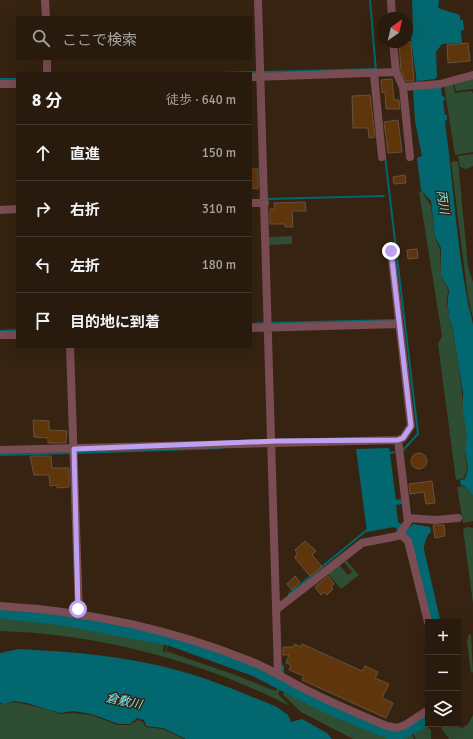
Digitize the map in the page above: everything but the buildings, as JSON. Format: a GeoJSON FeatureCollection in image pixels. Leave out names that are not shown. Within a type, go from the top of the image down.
{"type":"FeatureCollection","features":[{"type":"Feature","properties":{"kind":"street"},"geometry":{"type":"LineString","coordinates":[[46,0],[46,16]]}},
{"type":"Feature","properties":{"kind":"street"},"geometry":{"type":"LineString","coordinates":[[258,0],[262,77],[263,201],[272,442],[278,674]]}},
{"type":"Feature","properties":{"kind":"street"},"geometry":{"type":"LineString","coordinates":[[391,0],[392,12]]}},
{"type":"Feature","properties":{"kind":"street"},"geometry":{"type":"LineString","coordinates":[[394,48],[396,72],[403,87],[410,157]]}},
{"type":"Feature","properties":{"kind":"street"},"geometry":{"type":"LineString","coordinates":[[47,60],[47,72]]}},
{"type":"Feature","properties":{"kind":"street"},"geometry":{"type":"LineString","coordinates":[[252,77],[376,74],[396,72]]}},
{"type":"Feature","properties":{"kind":"street"},"geometry":{"type":"LineString","coordinates":[[376,74],[382,157]]}},
{"type":"Feature","properties":{"kind":"street"},"geometry":{"type":"LineString","coordinates":[[403,87],[440,84],[473,75]]}},
{"type":"Feature","properties":{"kind":"street"},"geometry":{"type":"LineString","coordinates":[[0,84],[16,84]]}},
{"type":"Feature","properties":{"kind":"street"},"geometry":{"type":"LineString","coordinates":[[252,203],[263,201]]}},
{"type":"Feature","properties":{"kind":"street"},"geometry":{"type":"LineString","coordinates":[[0,210],[16,209]]}},
{"type":"Feature","properties":{"kind":"street"},"geometry":{"type":"LineString","coordinates":[[0,450],[74,451],[272,442],[398,440],[403,438],[411,426],[391,251]]}},
{"type":"Feature","properties":{"kind":"street"},"geometry":{"type":"LineString","coordinates":[[252,328],[268,325],[399,321]]}},
{"type":"Feature","properties":{"kind":"street"},"geometry":{"type":"LineString","coordinates":[[0,335],[16,335]]}},
{"type":"Feature","properties":{"kind":"street"},"geometry":{"type":"LineString","coordinates":[[70,348],[79,615]]}},
{"type":"Feature","properties":{"kind":"street"},"geometry":{"type":"LineString","coordinates":[[398,440],[404,528],[427,619]]}},
{"type":"Feature","properties":{"kind":"street"},"geometry":{"type":"LineString","coordinates":[[277,609],[362,543],[404,528],[436,520],[458,518]]}},
{"type":"Feature","properties":{"kind":"street"},"geometry":{"type":"LineString","coordinates":[[0,606],[79,615],[149,628],[183,637],[251,661],[320,697],[387,726],[397,728],[405,725],[425,712]]}},
{"type":"Feature","properties":{"kind":"green space"},"geometry":{"type":"Polygon","coordinates":[[[473,79],[473,89],[456,91],[454,84],[473,79]]]}},
{"type":"Feature","properties":{"kind":"green space"},"geometry":{"type":"Polygon","coordinates":[[[453,84],[455,93],[471,91],[473,93],[473,152],[455,155],[444,86],[453,84]]]}},
{"type":"Feature","properties":{"kind":"green space"},"geometry":{"type":"Polygon","coordinates":[[[473,154],[473,166],[466,169],[460,167],[458,156],[473,154]]]}},
{"type":"Feature","properties":{"kind":"green space"},"geometry":{"type":"Polygon","coordinates":[[[458,161],[468,266],[473,282],[473,318],[468,297],[451,162],[458,161]]]}},
{"type":"Feature","properties":{"kind":"green space"},"geometry":{"type":"Polygon","coordinates":[[[422,191],[431,206],[435,238],[440,249],[441,276],[448,290],[446,307],[450,311],[448,316],[452,326],[459,369],[467,438],[465,450],[467,469],[464,478],[456,480],[438,344],[442,336],[419,192],[422,191]]]}},
{"type":"Feature","properties":{"kind":"green space"},"geometry":{"type":"Polygon","coordinates":[[[292,236],[292,244],[268,245],[268,237],[292,236]]]}},
{"type":"Feature","properties":{"kind":"green space"},"geometry":{"type":"Polygon","coordinates":[[[463,486],[473,495],[473,521],[463,523],[457,487],[463,486]]]}},
{"type":"Feature","properties":{"kind":"green space"},"geometry":{"type":"Polygon","coordinates":[[[468,527],[473,528],[473,604],[463,529],[468,527]]]}},
{"type":"Feature","properties":{"kind":"green space"},"geometry":{"type":"Polygon","coordinates":[[[345,559],[359,575],[341,589],[326,572],[345,559]],[[344,562],[340,566],[348,575],[352,572],[344,562]]]}},
{"type":"Feature","properties":{"kind":"green space"},"geometry":{"type":"Polygon","coordinates":[[[0,616],[41,618],[124,632],[164,642],[163,652],[165,652],[167,644],[225,662],[281,687],[278,694],[290,706],[221,676],[185,663],[149,653],[112,644],[75,638],[38,633],[0,631],[0,616]],[[168,645],[166,651],[238,676],[275,691],[279,688],[276,685],[225,663],[168,645]]]}},
{"type":"Feature","properties":{"kind":"green space"},"geometry":{"type":"Polygon","coordinates":[[[469,634],[471,635],[473,672],[471,673],[467,641],[469,634]]]}},
{"type":"Feature","properties":{"kind":"green space"},"geometry":{"type":"Polygon","coordinates":[[[285,688],[312,704],[383,734],[397,736],[411,732],[414,739],[353,739],[301,712],[283,695],[285,688]]]}},
{"type":"Feature","properties":{"kind":"green space"},"geometry":{"type":"Polygon","coordinates":[[[15,702],[47,709],[60,714],[73,713],[91,715],[118,725],[130,725],[138,720],[143,722],[145,727],[163,729],[184,739],[0,739],[0,704],[15,702]]]}},
{"type":"Feature","properties":{"kind":"green space"},"geometry":{"type":"Polygon","coordinates":[[[473,715],[473,739],[449,739],[441,728],[462,728],[468,724],[473,715]]]}},
{"type":"Feature","properties":{"kind":"green space"},"geometry":{"type":"Polygon","coordinates":[[[425,726],[427,727],[431,730],[431,739],[416,739],[412,732],[425,726]]]}},
{"type":"Feature","properties":{"kind":"water"},"geometry":{"type":"Polygon","coordinates":[[[412,0],[439,0],[438,8],[460,15],[460,20],[463,20],[464,30],[461,31],[462,43],[442,44],[436,52],[437,76],[435,79],[419,81],[417,84],[412,48],[412,0]]]}},
{"type":"Feature","properties":{"kind":"water","name":"丙川"},"geometry":{"type":"Polygon","coordinates":[[[441,87],[442,96],[444,96],[445,100],[443,101],[445,115],[447,115],[447,120],[445,121],[460,254],[473,325],[473,495],[463,485],[461,486],[460,480],[465,479],[468,469],[465,449],[467,438],[463,409],[463,393],[452,325],[448,316],[450,311],[447,307],[449,290],[441,276],[441,248],[435,237],[431,201],[421,190],[417,158],[422,156],[415,121],[413,90],[441,87]]]}},
{"type":"Feature","properties":{"kind":"water"},"geometry":{"type":"Polygon","coordinates":[[[389,448],[390,452],[395,451],[395,453],[390,454],[396,500],[401,499],[402,504],[396,505],[398,522],[409,528],[413,524],[430,527],[431,532],[424,547],[423,565],[417,566],[410,539],[394,527],[367,532],[356,449],[389,448]]]}},
{"type":"Feature","properties":{"kind":"water","name":"倉敷川"},"geometry":{"type":"Polygon","coordinates":[[[19,649],[120,658],[180,671],[217,683],[277,707],[288,715],[291,722],[302,719],[327,733],[332,739],[186,739],[163,728],[146,726],[144,720],[137,718],[130,724],[119,724],[91,714],[73,711],[60,713],[27,703],[14,701],[4,704],[0,703],[0,653],[19,649]]]}},
{"type":"Feature","properties":{"kind":"waterway"},"geometry":{"type":"LineString","coordinates":[[370,0],[376,71]]}},
{"type":"Feature","properties":{"kind":"waterway"},"geometry":{"type":"LineString","coordinates":[[264,72],[376,69]]}},
{"type":"Feature","properties":{"kind":"waterway"},"geometry":{"type":"LineString","coordinates":[[252,72],[257,72]]}},
{"type":"Feature","properties":{"kind":"waterway"},"geometry":{"type":"LineString","coordinates":[[0,79],[16,79]]}},
{"type":"Feature","properties":{"kind":"waterway"},"geometry":{"type":"LineString","coordinates":[[385,156],[418,434],[402,451]]}},
{"type":"Feature","properties":{"kind":"waterway"},"geometry":{"type":"LineString","coordinates":[[266,199],[384,196]]}},
{"type":"Feature","properties":{"kind":"waterway"},"geometry":{"type":"LineString","coordinates":[[269,323],[397,320]]}},
{"type":"Feature","properties":{"kind":"waterway"},"geometry":{"type":"LineString","coordinates":[[252,324],[265,323]]}},
{"type":"Feature","properties":{"kind":"waterway"},"geometry":{"type":"LineString","coordinates":[[0,331],[16,330]]}},
{"type":"Feature","properties":{"kind":"waterway"},"geometry":{"type":"LineString","coordinates":[[77,453],[222,448]]}},
{"type":"Feature","properties":{"kind":"waterway"},"geometry":{"type":"LineString","coordinates":[[0,455],[72,453]]}},
{"type":"Feature","properties":{"kind":"waterway"},"geometry":{"type":"LineString","coordinates":[[289,594],[368,529]]}},
{"type":"Feature","properties":{"kind":"waterway"},"geometry":{"type":"LineString","coordinates":[[417,548],[433,619]]}},
{"type":"Feature","properties":{"kind":"waterway"},"geometry":{"type":"LineString","coordinates":[[0,612],[64,619],[169,639],[255,670],[321,704],[392,734],[401,733],[425,721]]}},
{"type":"Feature","properties":{"kind":"waterway"},"geometry":{"type":"LineString","coordinates":[[283,666],[283,673]]}},
{"type":"Feature","properties":{"kind":"route"},"geometry":{"type":"LineString","coordinates":[[78,609],[74,449],[268,443],[277,441],[398,440],[403,438],[411,426],[391,251]]}}]}
